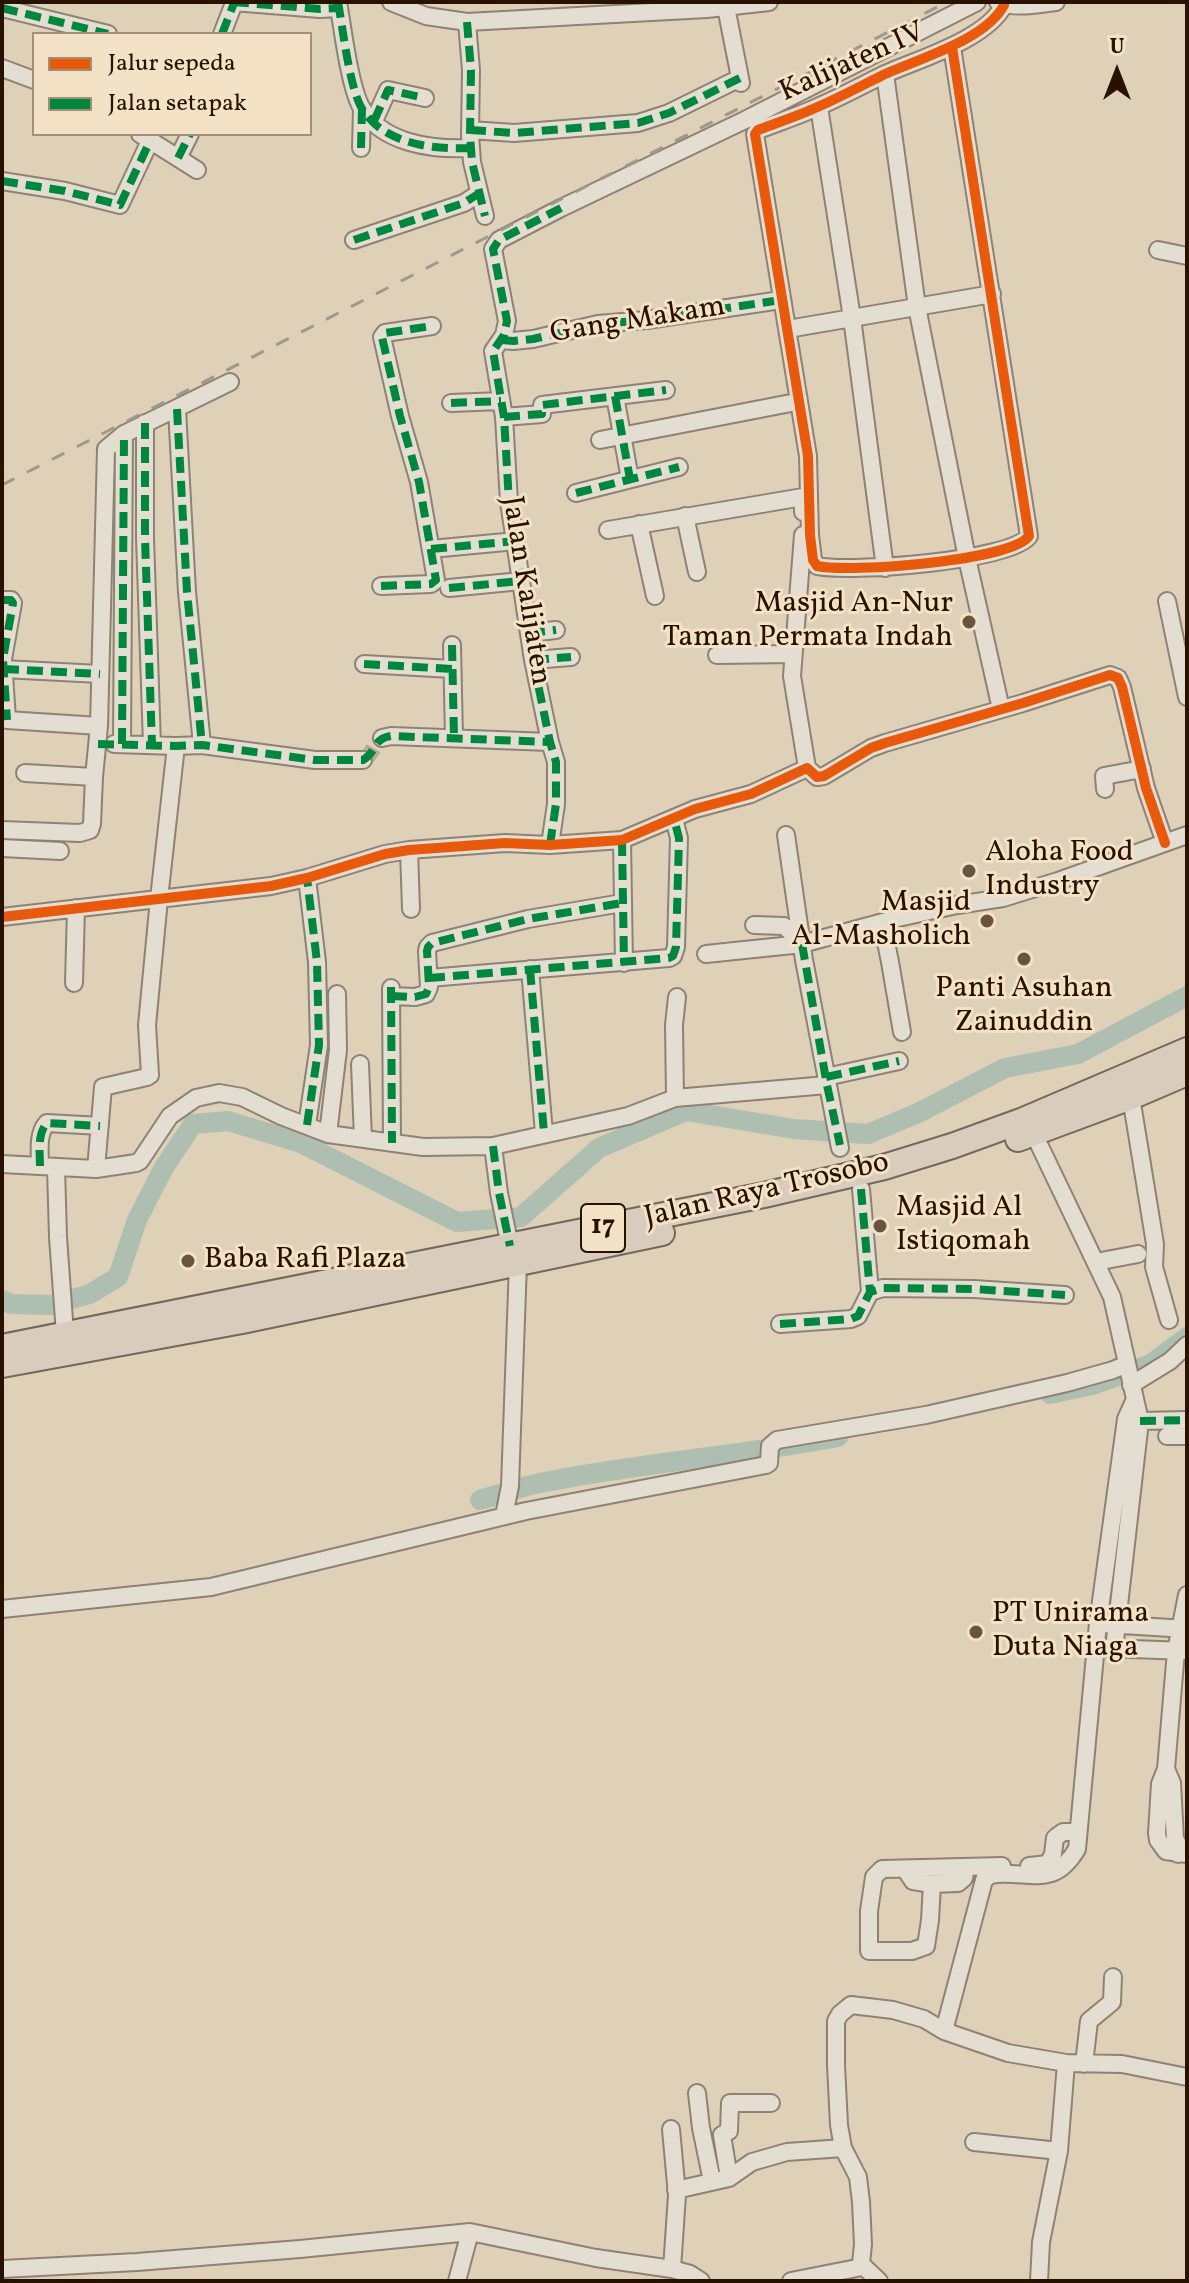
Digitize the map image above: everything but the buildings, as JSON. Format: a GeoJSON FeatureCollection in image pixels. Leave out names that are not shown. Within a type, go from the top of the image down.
{"type":"FeatureCollection","features":[{"type":"Feature","properties":{"kind":"highway","name":"Jalan Raya Trosobo"},"geometry":{"type":"LineString","coordinates":[[845,1164],[884,1167],[1021,1121],[1187,1050]]}},
{"type":"Feature","properties":{"kind":"highway","name":"Jalan Raya Trosobo"},"geometry":{"type":"LineString","coordinates":[[2,1365],[512,1247],[845,1164],[932,1169],[1034,1134],[1187,1073]]}},
{"type":"Feature","properties":{"kind":"highway","name":"Jalan Raya Trosobo"},"geometry":{"type":"LineString","coordinates":[[2,1347],[64,1327],[231,1312]]}},
{"type":"Feature","properties":{"kind":"street"},"geometry":{"type":"LineString","coordinates":[[223,32],[233,2],[320,9],[338,5],[353,79],[372,114],[388,133],[414,144],[467,142],[514,133],[638,123],[669,113],[741,81],[726,7]]}},
{"type":"Feature","properties":{"kind":"street"},"geometry":{"type":"LineString","coordinates":[[391,2],[426,16],[458,21],[613,8],[726,7],[769,2]]}},
{"type":"Feature","properties":{"kind":"street"},"geometry":{"type":"LineString","coordinates":[[977,2],[767,108],[750,127],[803,497],[793,684],[807,768],[814,775],[824,776],[885,743],[1102,676],[1116,677],[1122,687],[1142,769],[1165,843]]}},
{"type":"Feature","properties":{"kind":"street"},"geometry":{"type":"LineString","coordinates":[[1001,3],[1029,5],[1056,2]]}},
{"type":"Feature","properties":{"kind":"street","name":"Kalijaten IV"},"geometry":{"type":"LineString","coordinates":[[750,127],[758,130],[819,107],[885,74],[952,47],[991,23],[1000,14],[1001,3]]}},
{"type":"Feature","properties":{"kind":"street"},"geometry":{"type":"LineString","coordinates":[[2,8],[100,32]]}},
{"type":"Feature","properties":{"kind":"street"},"geometry":{"type":"LineString","coordinates":[[458,21],[471,70],[467,142],[471,198],[485,216]]}},
{"type":"Feature","properties":{"kind":"street"},"geometry":{"type":"LineString","coordinates":[[750,127],[788,329],[809,467],[813,560],[822,567],[885,568],[967,558],[1022,544],[1029,536],[952,47]]}},
{"type":"Feature","properties":{"kind":"street"},"geometry":{"type":"LineString","coordinates":[[2,68],[32,79]]}},
{"type":"Feature","properties":{"kind":"street"},"geometry":{"type":"LineString","coordinates":[[885,74],[917,307],[1001,709]]}},
{"type":"Feature","properties":{"kind":"street"},"geometry":{"type":"LineString","coordinates":[[361,148],[372,114],[385,92],[388,90],[425,98]]}},
{"type":"Feature","properties":{"kind":"street"},"geometry":{"type":"LineString","coordinates":[[819,107],[852,318],[885,568]]}},
{"type":"Feature","properties":{"kind":"street","name":"Jalan Kalijaten"},"geometry":{"type":"LineString","coordinates":[[550,845],[556,804],[556,762],[533,660],[509,502],[502,409],[493,351],[502,340],[507,321],[493,249],[499,240],[574,201],[750,127]]}},
{"type":"Feature","properties":{"kind":"street"},"geometry":{"type":"LineString","coordinates":[[178,158],[189,136]]}},
{"type":"Feature","properties":{"kind":"street"},"geometry":{"type":"LineString","coordinates":[[2,181],[65,191],[120,205],[145,137],[197,170]]}},
{"type":"Feature","properties":{"kind":"street"},"geometry":{"type":"LineString","coordinates":[[354,240],[471,198]]}},
{"type":"Feature","properties":{"kind":"street"},"geometry":{"type":"LineString","coordinates":[[1158,250],[1187,256]]}},
{"type":"Feature","properties":{"kind":"street"},"geometry":{"type":"LineString","coordinates":[[788,329],[992,294]]}},
{"type":"Feature","properties":{"kind":"street","name":"Gang Makam"},"geometry":{"type":"LineString","coordinates":[[502,340],[533,339],[598,324],[774,301]]}},
{"type":"Feature","properties":{"kind":"street"},"geometry":{"type":"LineString","coordinates":[[381,586],[434,584],[436,580],[419,482],[382,337],[385,333],[432,326]]}},
{"type":"Feature","properties":{"kind":"street"},"geometry":{"type":"LineString","coordinates":[[60,851],[2,848],[7,830],[80,833],[90,830],[92,824],[99,726],[106,449],[124,434],[230,382]]}},
{"type":"Feature","properties":{"kind":"street"},"geometry":{"type":"LineString","coordinates":[[451,403],[542,414],[542,405],[666,390]]}},
{"type":"Feature","properties":{"kind":"street"},"geometry":{"type":"LineString","coordinates":[[615,396],[630,479]]}},
{"type":"Feature","properties":{"kind":"street"},"geometry":{"type":"LineString","coordinates":[[600,440],[791,403]]}},
{"type":"Feature","properties":{"kind":"street"},"geometry":{"type":"LineString","coordinates":[[177,409],[187,592],[202,745]]}},
{"type":"Feature","properties":{"kind":"street"},"geometry":{"type":"LineString","coordinates":[[145,423],[145,538],[152,745]]}},
{"type":"Feature","properties":{"kind":"street"},"geometry":{"type":"LineString","coordinates":[[122,744],[124,434]]}},
{"type":"Feature","properties":{"kind":"street"},"geometry":{"type":"LineString","coordinates":[[576,493],[679,467]]}},
{"type":"Feature","properties":{"kind":"street"},"geometry":{"type":"LineString","coordinates":[[608,530],[803,497]]}},
{"type":"Feature","properties":{"kind":"street"},"geometry":{"type":"LineString","coordinates":[[685,516],[697,572]]}},
{"type":"Feature","properties":{"kind":"street"},"geometry":{"type":"LineString","coordinates":[[639,524],[655,596]]}},
{"type":"Feature","properties":{"kind":"street"},"geometry":{"type":"LineString","coordinates":[[431,549],[516,541]]}},
{"type":"Feature","properties":{"kind":"street"},"geometry":{"type":"LineString","coordinates":[[449,588],[521,581]]}},
{"type":"Feature","properties":{"kind":"street"},"geometry":{"type":"LineString","coordinates":[[2,600],[13,603],[3,659],[7,720],[99,726]]}},
{"type":"Feature","properties":{"kind":"street"},"geometry":{"type":"LineString","coordinates":[[1167,601],[1187,697]]}},
{"type":"Feature","properties":{"kind":"street"},"geometry":{"type":"LineString","coordinates":[[529,633],[556,630]]}},
{"type":"Feature","properties":{"kind":"street"},"geometry":{"type":"LineString","coordinates":[[452,645],[454,738]]}},
{"type":"Feature","properties":{"kind":"street"},"geometry":{"type":"LineString","coordinates":[[717,655],[793,654]]}},
{"type":"Feature","properties":{"kind":"street"},"geometry":{"type":"LineString","coordinates":[[533,660],[571,657]]}},
{"type":"Feature","properties":{"kind":"street"},"geometry":{"type":"LineString","coordinates":[[364,664],[452,669]]}},
{"type":"Feature","properties":{"kind":"street"},"geometry":{"type":"LineString","coordinates":[[3,669],[100,674]]}},
{"type":"Feature","properties":{"kind":"street"},"geometry":{"type":"LineString","coordinates":[[382,738],[550,742]]}},
{"type":"Feature","properties":{"kind":"street"},"geometry":{"type":"LineString","coordinates":[[98,744],[202,745],[315,760],[363,760]]}},
{"type":"Feature","properties":{"kind":"street"},"geometry":{"type":"LineString","coordinates":[[96,1169],[103,1087],[150,1075],[147,1025],[176,746]]}},
{"type":"Feature","properties":{"kind":"street"},"geometry":{"type":"LineString","coordinates":[[2,917],[271,886],[409,850],[505,843],[550,845],[622,840],[684,814],[751,794],[807,768]]}},
{"type":"Feature","properties":{"kind":"street"},"geometry":{"type":"LineString","coordinates":[[1105,789],[1104,776],[1142,769]]}},
{"type":"Feature","properties":{"kind":"street"},"geometry":{"type":"LineString","coordinates":[[25,773],[94,777]]}},
{"type":"Feature","properties":{"kind":"street"},"geometry":{"type":"LineString","coordinates":[[429,978],[669,958],[676,951],[679,838],[684,814]]}},
{"type":"Feature","properties":{"kind":"street"},"geometry":{"type":"LineString","coordinates":[[780,1324],[851,1319],[858,1316],[870,1292],[826,1081],[786,835]]}},
{"type":"Feature","properties":{"kind":"street"},"geometry":{"type":"LineString","coordinates":[[706,954],[802,943],[882,922],[1013,895],[1187,835]]}},
{"type":"Feature","properties":{"kind":"street"},"geometry":{"type":"LineString","coordinates":[[622,840],[624,963]]}},
{"type":"Feature","properties":{"kind":"street"},"geometry":{"type":"LineString","coordinates":[[409,850],[411,909]]}},
{"type":"Feature","properties":{"kind":"street"},"geometry":{"type":"LineString","coordinates":[[307,878],[317,962],[319,1045],[307,1125]]}},
{"type":"Feature","properties":{"kind":"street"},"geometry":{"type":"LineString","coordinates":[[392,1143],[391,991],[423,996],[428,991],[428,947],[432,943],[528,919],[622,903]]}},
{"type":"Feature","properties":{"kind":"street"},"geometry":{"type":"LineString","coordinates":[[74,983],[76,908]]}},
{"type":"Feature","properties":{"kind":"street"},"geometry":{"type":"LineString","coordinates":[[882,922],[902,1032]]}},
{"type":"Feature","properties":{"kind":"street"},"geometry":{"type":"LineString","coordinates":[[754,925],[784,926],[802,943]]}},
{"type":"Feature","properties":{"kind":"street"},"geometry":{"type":"LineString","coordinates":[[530,969],[544,1133]]}},
{"type":"Feature","properties":{"kind":"street"},"geometry":{"type":"LineString","coordinates":[[328,1134],[338,1050],[337,994]]}},
{"type":"Feature","properties":{"kind":"street"},"geometry":{"type":"LineString","coordinates":[[677,997],[674,1025],[680,1097]]}},
{"type":"Feature","properties":{"kind":"street"},"geometry":{"type":"LineString","coordinates":[[2,1164],[96,1169],[140,1161],[170,1116],[196,1098],[219,1093],[242,1097],[328,1134],[423,1147],[493,1146],[628,1116],[680,1097],[826,1081],[899,1061]]}},
{"type":"Feature","properties":{"kind":"street"},"geometry":{"type":"LineString","coordinates":[[360,1064],[363,1139]]}},
{"type":"Feature","properties":{"kind":"street"},"geometry":{"type":"LineString","coordinates":[[1131,1097],[1155,1244],[1154,1267],[1169,1320]]}},
{"type":"Feature","properties":{"kind":"street"},"geometry":{"type":"LineString","coordinates":[[64,1327],[58,1237],[48,1167],[40,1142],[47,1123],[100,1126]]}},
{"type":"Feature","properties":{"kind":"street"},"geometry":{"type":"LineString","coordinates":[[944,2031],[984,1880],[997,1874],[1039,1876],[1060,1871],[1077,1849],[1096,1648],[1107,1624],[1140,1421],[1112,1297],[1034,1134]]}},
{"type":"Feature","properties":{"kind":"street"},"geometry":{"type":"LineString","coordinates":[[493,1146],[502,1209],[512,1247],[509,1492],[504,1516]]}},
{"type":"Feature","properties":{"kind":"street"},"geometry":{"type":"LineString","coordinates":[[1096,1262],[1138,1254]]}},
{"type":"Feature","properties":{"kind":"street"},"geometry":{"type":"LineString","coordinates":[[870,1292],[883,1288],[974,1289],[1065,1295]]}},
{"type":"Feature","properties":{"kind":"street"},"geometry":{"type":"LineString","coordinates":[[2,1609],[211,1587],[504,1516],[766,1465],[777,1440],[926,1415],[1113,1370],[1130,1378],[1170,1361],[1187,1345]]}},
{"type":"Feature","properties":{"kind":"street"},"geometry":{"type":"LineString","coordinates":[[1114,1649],[1107,1624],[1115,1452],[1126,1419],[1130,1378]]}},
{"type":"Feature","properties":{"kind":"street"},"geometry":{"type":"LineString","coordinates":[[1140,1421],[1187,1420]]}},
{"type":"Feature","properties":{"kind":"street"},"geometry":{"type":"LineString","coordinates":[[1167,1436],[1187,1436]]}},
{"type":"Feature","properties":{"kind":"street"},"geometry":{"type":"LineString","coordinates":[[1182,1849],[1175,1839],[1171,1780],[1179,1717],[1187,1595]]}},
{"type":"Feature","properties":{"kind":"street"},"geometry":{"type":"LineString","coordinates":[[1107,1624],[1184,1628]]}},
{"type":"Feature","properties":{"kind":"street"},"geometry":{"type":"LineString","coordinates":[[1096,1648],[1181,1651]]}},
{"type":"Feature","properties":{"kind":"street"},"geometry":{"type":"LineString","coordinates":[[932,1884],[926,1946],[912,1951],[869,1951],[869,1911],[874,1877],[882,1869],[1048,1864],[1055,1838],[1063,1832],[1078,1832]]}},
{"type":"Feature","properties":{"kind":"street"},"geometry":{"type":"LineString","coordinates":[[905,1869],[913,1881],[932,1884],[958,1883],[964,1878],[966,1868]]}},
{"type":"Feature","properties":{"kind":"street"},"geometry":{"type":"LineString","coordinates":[[1084,2064],[1089,2021],[1112,2002],[1113,1977]]}},
{"type":"Feature","properties":{"kind":"street"},"geometry":{"type":"LineString","coordinates":[[791,2281],[857,2268],[861,2264],[863,2244],[858,2177],[843,2148],[839,2125],[835,2041],[836,2021],[851,2005],[893,2010],[924,2019],[944,2031],[1008,2053],[1066,2063],[1122,2064],[1187,2077]]}},
{"type":"Feature","properties":{"kind":"street"},"geometry":{"type":"LineString","coordinates":[[1039,2281],[1041,2242],[1059,2151],[1066,2063]]}},
{"type":"Feature","properties":{"kind":"street"},"geometry":{"type":"LineString","coordinates":[[697,2093],[701,2128],[720,2180]]}},
{"type":"Feature","properties":{"kind":"street"},"geometry":{"type":"LineString","coordinates":[[720,2180],[722,2135],[729,2131],[730,2103],[771,2103]]}},
{"type":"Feature","properties":{"kind":"street"},"geometry":{"type":"LineString","coordinates":[[671,2129],[676,2190],[672,2269]]}},
{"type":"Feature","properties":{"kind":"street"},"geometry":{"type":"LineString","coordinates":[[974,2142],[1059,2151]]}},
{"type":"Feature","properties":{"kind":"street"},"geometry":{"type":"LineString","coordinates":[[676,2190],[720,2180],[752,2162],[787,2152],[843,2148]]}},
{"type":"Feature","properties":{"kind":"street"},"geometry":{"type":"LineString","coordinates":[[457,2281],[470,2232]]}},
{"type":"Feature","properties":{"kind":"street"},"geometry":{"type":"LineString","coordinates":[[2,2269],[270,2251],[470,2232],[596,2258],[672,2269],[701,2281]]}},
{"type":"Feature","properties":{"kind":"street"},"geometry":{"type":"LineString","coordinates":[[861,2264],[879,2281]]}},
{"type":"Feature","properties":{"kind":"waterway"},"geometry":{"type":"LineString","coordinates":[[2,1300],[11,1304],[51,1305],[90,1294],[118,1277],[137,1220],[163,1169],[193,1124],[228,1121],[301,1143],[457,1222],[521,1217],[599,1148],[686,1111],[794,1129],[868,1134],[918,1113],[1005,1068],[1078,1054],[1187,996]]}},
{"type":"Feature","properties":{"kind":"waterway"},"geometry":{"type":"LineString","coordinates":[[1050,1394],[1092,1385],[1151,1364],[1187,1337]]}},
{"type":"Feature","properties":{"kind":"waterway"},"geometry":{"type":"LineString","coordinates":[[480,1500],[577,1476],[838,1437]]}},
{"type":"Feature","properties":{"kind":"tunnel"},"geometry":{"type":"LineString","coordinates":[[363,760],[382,738]]}},
{"type":"Feature","properties":{"kind":"railway"},"geometry":{"type":"LineString","coordinates":[[2,485],[947,2]]}},
{"type":"Feature","properties":{"kind":"marked path"},"geometry":{"type":"LineString","coordinates":[[233,2],[339,8]]}},
{"type":"Feature","properties":{"kind":"marked path"},"geometry":{"type":"LineString","coordinates":[[338,2],[353,83],[360,105],[369,118],[380,128],[409,142],[440,148],[471,148]]}},
{"type":"Feature","properties":{"kind":"marked path"},"geometry":{"type":"LineString","coordinates":[[223,32],[234,3]]}},
{"type":"Feature","properties":{"kind":"marked path"},"geometry":{"type":"LineString","coordinates":[[2,8],[100,32]]}},
{"type":"Feature","properties":{"kind":"marked path"},"geometry":{"type":"LineString","coordinates":[[467,22],[472,162],[485,216]]}},
{"type":"Feature","properties":{"kind":"marked path"},"geometry":{"type":"LineString","coordinates":[[470,130],[514,133],[638,123],[669,113],[740,78]]}},
{"type":"Feature","properties":{"kind":"marked path"},"geometry":{"type":"LineString","coordinates":[[374,121],[388,90],[425,98]]}},
{"type":"Feature","properties":{"kind":"marked path"},"geometry":{"type":"LineString","coordinates":[[361,148],[362,108]]}},
{"type":"Feature","properties":{"kind":"marked path"},"geometry":{"type":"LineString","coordinates":[[178,158],[189,136]]}},
{"type":"Feature","properties":{"kind":"marked path"},"geometry":{"type":"LineString","coordinates":[[2,181],[65,191],[120,205],[150,141]]}},
{"type":"Feature","properties":{"kind":"marked path"},"geometry":{"type":"LineString","coordinates":[[354,240],[464,203],[478,194]]}},
{"type":"Feature","properties":{"kind":"marked path"},"geometry":{"type":"LineString","coordinates":[[550,845],[556,804],[556,762],[533,660],[509,502],[504,417],[493,351],[504,335],[507,321],[493,249],[499,240],[561,208]]}},
{"type":"Feature","properties":{"kind":"marked path"},"geometry":{"type":"LineString","coordinates":[[502,340],[533,339],[598,324],[774,301]]}},
{"type":"Feature","properties":{"kind":"marked path"},"geometry":{"type":"LineString","coordinates":[[381,586],[431,584],[436,580],[419,482],[382,337],[385,333],[432,326]]}},
{"type":"Feature","properties":{"kind":"marked path"},"geometry":{"type":"LineString","coordinates":[[504,417],[542,414],[542,405],[666,390]]}},
{"type":"Feature","properties":{"kind":"marked path"},"geometry":{"type":"LineString","coordinates":[[615,396],[630,479]]}},
{"type":"Feature","properties":{"kind":"marked path"},"geometry":{"type":"LineString","coordinates":[[451,403],[501,401]]}},
{"type":"Feature","properties":{"kind":"marked path"},"geometry":{"type":"LineString","coordinates":[[177,409],[187,592],[202,745]]}},
{"type":"Feature","properties":{"kind":"marked path"},"geometry":{"type":"LineString","coordinates":[[145,423],[145,538],[152,745]]}},
{"type":"Feature","properties":{"kind":"marked path"},"geometry":{"type":"LineString","coordinates":[[122,744],[124,434]]}},
{"type":"Feature","properties":{"kind":"marked path"},"geometry":{"type":"LineString","coordinates":[[576,493],[679,467]]}},
{"type":"Feature","properties":{"kind":"marked path"},"geometry":{"type":"LineString","coordinates":[[431,549],[516,541]]}},
{"type":"Feature","properties":{"kind":"marked path"},"geometry":{"type":"LineString","coordinates":[[449,588],[521,581]]}},
{"type":"Feature","properties":{"kind":"marked path"},"geometry":{"type":"LineString","coordinates":[[2,600],[13,603],[3,659],[7,720]]}},
{"type":"Feature","properties":{"kind":"marked path"},"geometry":{"type":"LineString","coordinates":[[529,633],[556,630]]}},
{"type":"Feature","properties":{"kind":"marked path"},"geometry":{"type":"LineString","coordinates":[[452,645],[454,738]]}},
{"type":"Feature","properties":{"kind":"marked path"},"geometry":{"type":"LineString","coordinates":[[533,660],[571,657]]}},
{"type":"Feature","properties":{"kind":"marked path"},"geometry":{"type":"LineString","coordinates":[[364,664],[452,669]]}},
{"type":"Feature","properties":{"kind":"marked path"},"geometry":{"type":"LineString","coordinates":[[3,669],[100,674]]}},
{"type":"Feature","properties":{"kind":"marked path"},"geometry":{"type":"LineString","coordinates":[[98,744],[202,745],[315,760],[363,760],[377,743],[391,736],[550,742]]}},
{"type":"Feature","properties":{"kind":"marked path"},"geometry":{"type":"LineString","coordinates":[[429,978],[673,956],[676,947],[679,838],[674,819]]}},
{"type":"Feature","properties":{"kind":"marked path"},"geometry":{"type":"LineString","coordinates":[[622,840],[624,963]]}},
{"type":"Feature","properties":{"kind":"marked path"},"geometry":{"type":"LineString","coordinates":[[307,878],[317,962],[319,1045],[307,1125]]}},
{"type":"Feature","properties":{"kind":"marked path"},"geometry":{"type":"LineString","coordinates":[[391,996],[426,994],[429,987],[427,951],[432,943],[528,919],[622,903]]}},
{"type":"Feature","properties":{"kind":"marked path"},"geometry":{"type":"LineString","coordinates":[[802,944],[840,1145]]}},
{"type":"Feature","properties":{"kind":"marked path"},"geometry":{"type":"LineString","coordinates":[[530,969],[544,1133]]}},
{"type":"Feature","properties":{"kind":"marked path"},"geometry":{"type":"LineString","coordinates":[[391,987],[392,1143]]}},
{"type":"Feature","properties":{"kind":"marked path"},"geometry":{"type":"LineString","coordinates":[[826,1077],[899,1061]]}},
{"type":"Feature","properties":{"kind":"marked path"},"geometry":{"type":"LineString","coordinates":[[40,1166],[40,1138],[47,1123],[100,1126]]}},
{"type":"Feature","properties":{"kind":"marked path"},"geometry":{"type":"LineString","coordinates":[[493,1146],[510,1246]]}},
{"type":"Feature","properties":{"kind":"marked path"},"geometry":{"type":"LineString","coordinates":[[861,1189],[870,1292]]}},
{"type":"Feature","properties":{"kind":"marked path"},"geometry":{"type":"LineString","coordinates":[[780,1324],[851,1319],[858,1316],[870,1292],[883,1288],[974,1289],[1065,1295]]}},
{"type":"Feature","properties":{"kind":"marked path"},"geometry":{"type":"LineString","coordinates":[[1140,1421],[1187,1420]]}},
{"type":"Feature","properties":{"kind":"cycle path"},"geometry":{"type":"LineString","coordinates":[[952,47],[1029,536],[1016,545],[993,552],[929,563],[862,568],[817,566],[813,560],[810,535],[808,456],[755,134],[758,130],[814,109],[967,38],[995,17],[1004,5]]}},
{"type":"Feature","properties":{"kind":"cycle path"},"geometry":{"type":"LineString","coordinates":[[2,917],[271,886],[409,850],[505,843],[550,845],[622,840],[695,809],[751,794],[807,768],[817,777],[824,776],[885,743],[1110,675],[1118,678],[1122,687],[1146,788],[1165,843]]}},
{"type":"Feature","properties":{"kind":"place","name":"Masjid An-Nur Taman Permata Indah"},"geometry":{"type":"Point","coordinates":[969,622]}},
{"type":"Feature","properties":{"kind":"place","name":"Aloha Food Industry"},"geometry":{"type":"Point","coordinates":[969,871]}},
{"type":"Feature","properties":{"kind":"place","name":"Masjid Al-Masholich"},"geometry":{"type":"Point","coordinates":[987,921]}},
{"type":"Feature","properties":{"kind":"place","name":"Panti Asuhan Zainuddin"},"geometry":{"type":"Point","coordinates":[1024,959]}},
{"type":"Feature","properties":{"kind":"place","name":"Masjid Al Istiqomah"},"geometry":{"type":"Point","coordinates":[880,1226]}},
{"type":"Feature","properties":{"kind":"place","name":"Baba Rafi Plaza"},"geometry":{"type":"Point","coordinates":[188,1261]}},
{"type":"Feature","properties":{"kind":"place","name":"PT Unirama Duta Niaga"},"geometry":{"type":"Point","coordinates":[976,1632]}}]}
